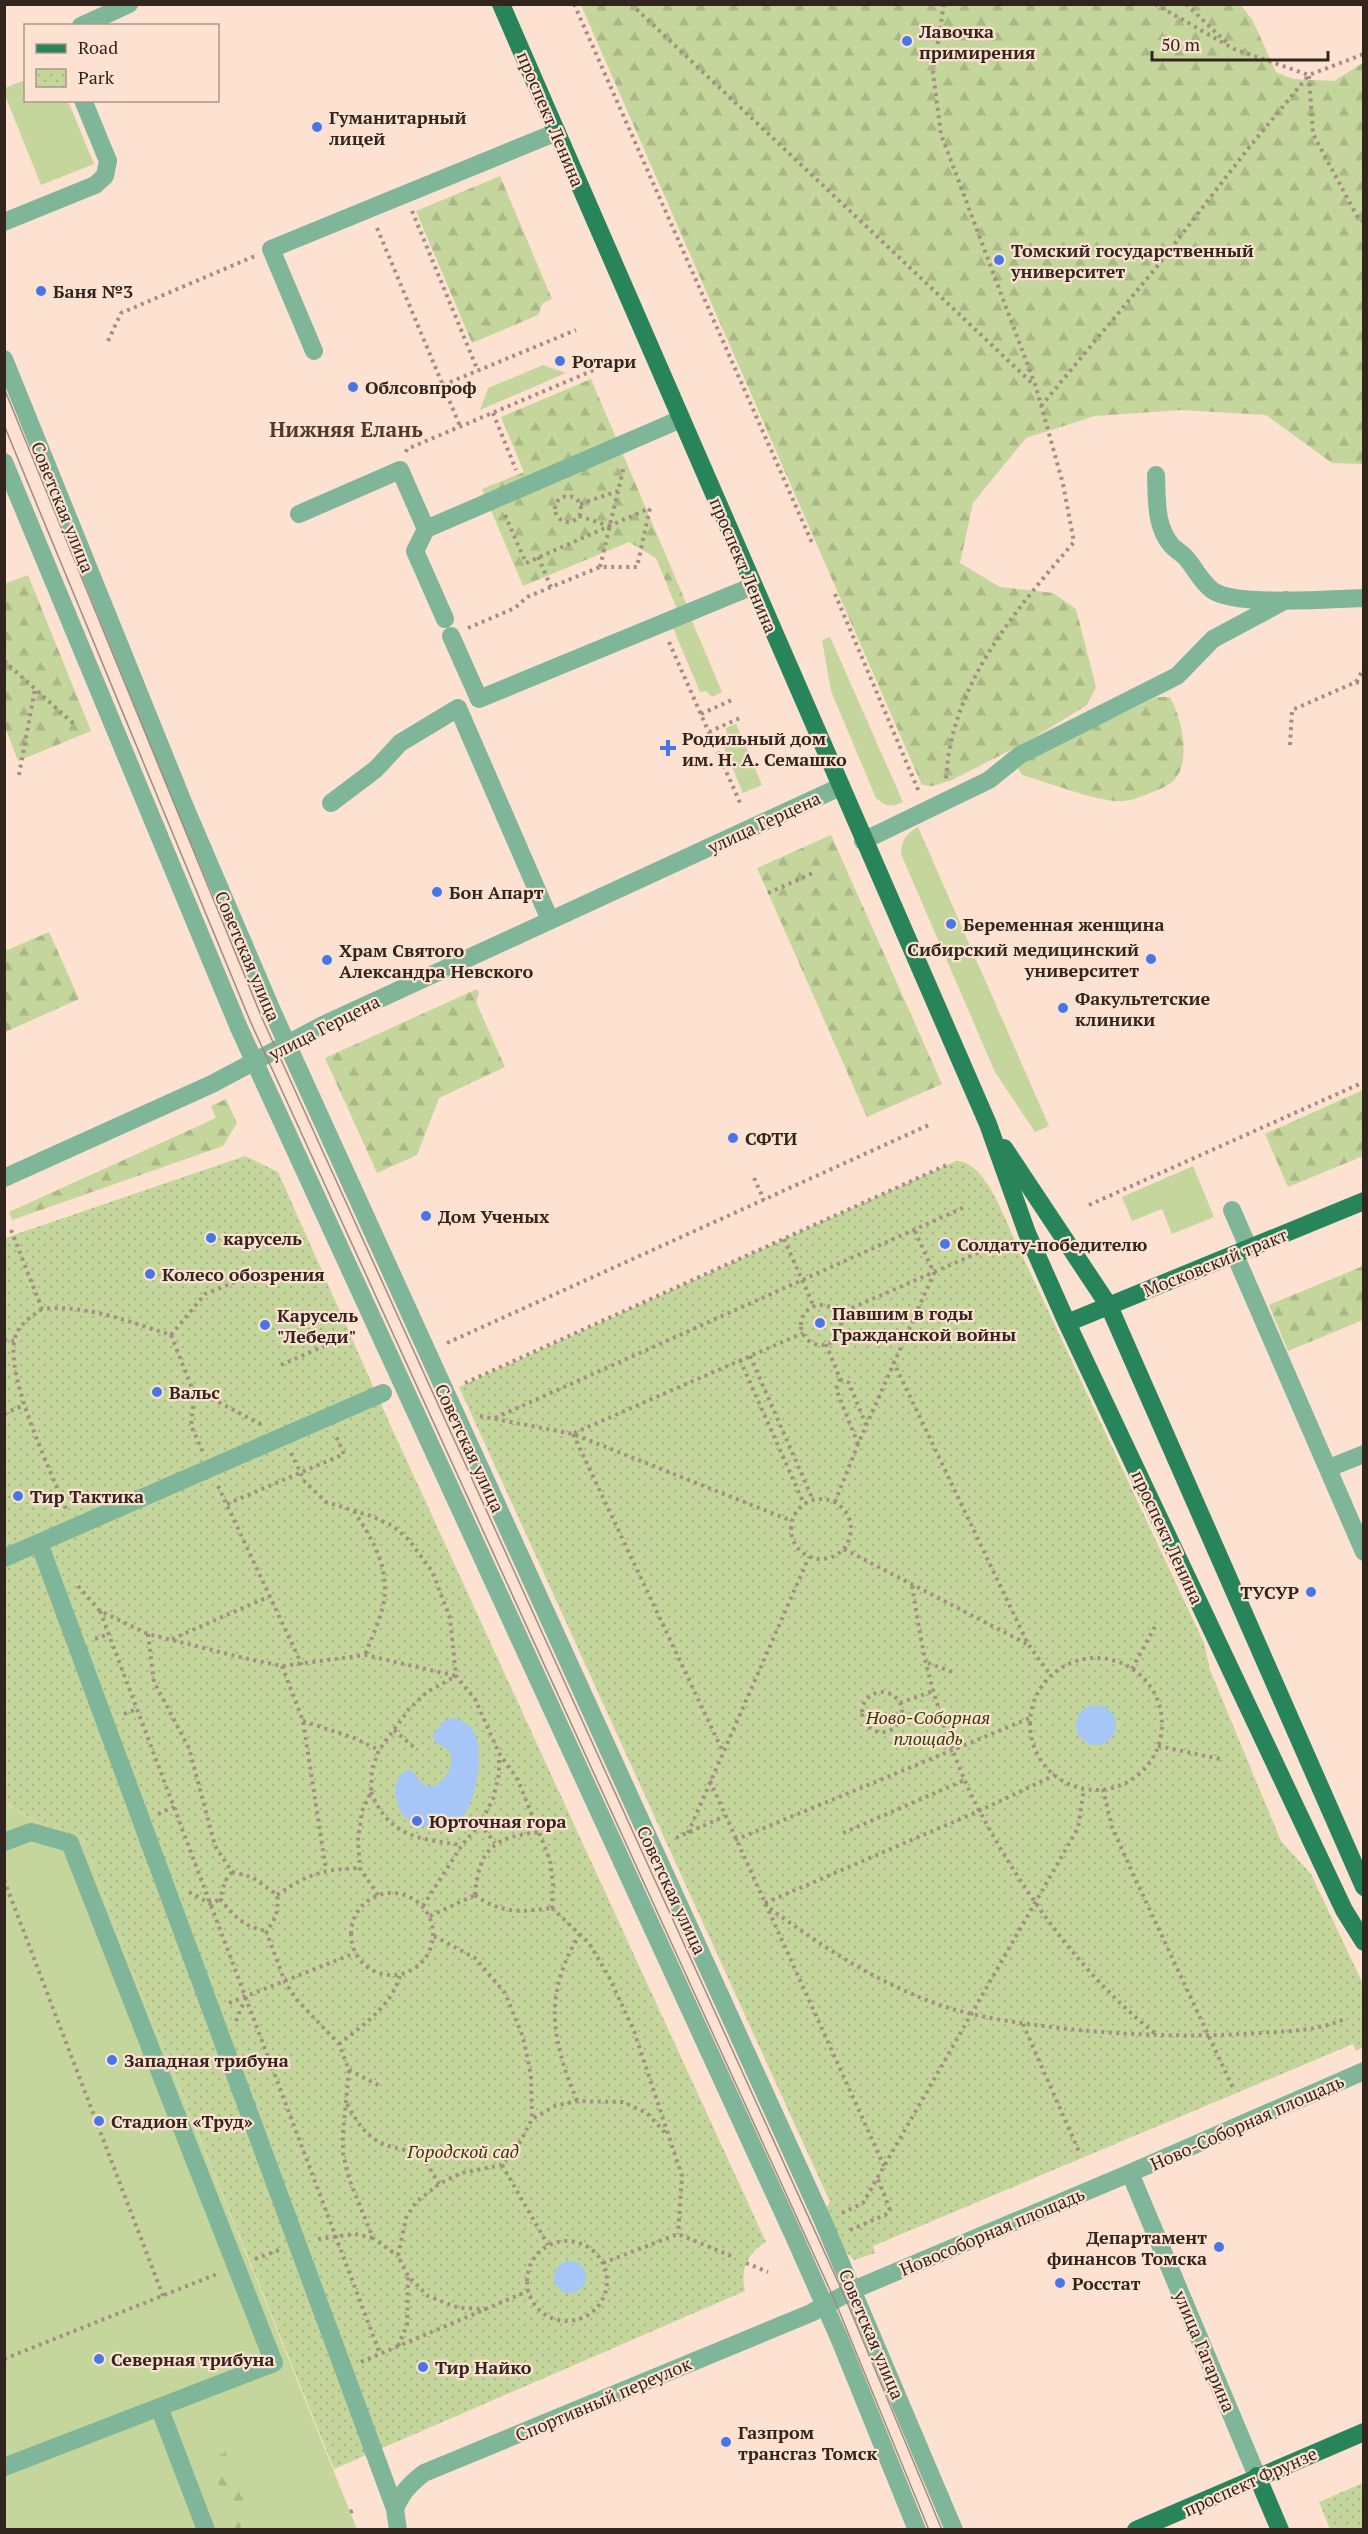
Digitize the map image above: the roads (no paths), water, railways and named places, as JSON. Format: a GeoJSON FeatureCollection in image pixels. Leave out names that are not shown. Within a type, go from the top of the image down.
{"type":"FeatureCollection","features":[{"type":"Feature","properties":{"kind":"main road","name":"проспект Ленина"},"geometry":{"type":"LineString","coordinates":[[501,4],[988,1124],[1027,1233],[1066,1323],[1344,1910],[1364,1942]]}},
{"type":"Feature","properties":{"kind":"main road","name":"проспект Ленина"},"geometry":{"type":"LineString","coordinates":[[988,1124],[1109,1306],[1364,1887]]}},
{"type":"Feature","properties":{"kind":"main road","name":"Московский тракт"},"geometry":{"type":"LineString","coordinates":[[1066,1323],[1364,1201]]}},
{"type":"Feature","properties":{"kind":"main road","name":"проспект Фрунзе"},"geometry":{"type":"LineString","coordinates":[[1137,2529],[1364,2432]]}},
{"type":"Feature","properties":{"kind":"main road","name":"улица Гагарина"},"geometry":{"type":"LineString","coordinates":[[1257,2476],[1280,2529]]}},
{"type":"Feature","properties":{"kind":"street"},"geometry":{"type":"LineString","coordinates":[[85,24],[129,4]]}},
{"type":"Feature","properties":{"kind":"street"},"geometry":{"type":"LineString","coordinates":[[4,222],[95,185],[105,176],[108,161],[84,102]]}},
{"type":"Feature","properties":{"kind":"street"},"geometry":{"type":"LineString","coordinates":[[314,351],[271,249],[556,132]]}},
{"type":"Feature","properties":{"kind":"street","name":"Советская улица"},"geometry":{"type":"LineString","coordinates":[[4,359],[185,807],[286,1044],[853,2290],[954,2529]]}},
{"type":"Feature","properties":{"kind":"street"},"geometry":{"type":"LineString","coordinates":[[681,419],[426,529],[415,550],[448,628],[479,699],[753,586]]}},
{"type":"Feature","properties":{"kind":"street","name":"Советская улица"},"geometry":{"type":"LineString","coordinates":[[4,462],[254,1062],[826,2306],[917,2529]]}},
{"type":"Feature","properties":{"kind":"street"},"geometry":{"type":"LineString","coordinates":[[299,514],[400,470],[426,529]]}},
{"type":"Feature","properties":{"kind":"street"},"geometry":{"type":"LineString","coordinates":[[1156,475],[1157,509],[1162,531],[1172,546],[1185,557],[1213,591],[1228,597],[1286,600],[1364,598]]}},
{"type":"Feature","properties":{"kind":"street"},"geometry":{"type":"LineString","coordinates":[[863,841],[989,780],[1020,755],[1177,676],[1213,639],[1286,600]]}},
{"type":"Feature","properties":{"kind":"street"},"geometry":{"type":"LineString","coordinates":[[331,803],[376,770],[400,743],[458,708],[550,920]]}},
{"type":"Feature","properties":{"kind":"street","name":"улица Герцена"},"geometry":{"type":"LineString","coordinates":[[4,1178],[212,1084],[286,1044],[840,787]]}},
{"type":"Feature","properties":{"kind":"street"},"geometry":{"type":"LineString","coordinates":[[1232,1210],[1242,1252],[1364,1551]]}},
{"type":"Feature","properties":{"kind":"street"},"geometry":{"type":"LineString","coordinates":[[4,1558],[383,1393]]}},
{"type":"Feature","properties":{"kind":"street"},"geometry":{"type":"LineString","coordinates":[[1329,1468],[1364,1454]]}},
{"type":"Feature","properties":{"kind":"street"},"geometry":{"type":"LineString","coordinates":[[39,1543],[395,2509],[398,2529]]}},
{"type":"Feature","properties":{"kind":"street"},"geometry":{"type":"LineString","coordinates":[[4,1842],[31,1833],[70,1843],[274,2362],[4,2467]]}},
{"type":"Feature","properties":{"kind":"street","name":"Ново-Соборная площадь"},"geometry":{"type":"LineString","coordinates":[[1130,2173],[1364,2070]]}},
{"type":"Feature","properties":{"kind":"street","name":"Новособорная площадь"},"geometry":{"type":"LineString","coordinates":[[826,2306],[853,2290],[1130,2173]]}},
{"type":"Feature","properties":{"kind":"street","name":"улица Гагарина"},"geometry":{"type":"LineString","coordinates":[[1130,2173],[1257,2476]]}},
{"type":"Feature","properties":{"kind":"street","name":"Спортивный переулок"},"geometry":{"type":"LineString","coordinates":[[395,2509],[400,2496],[409,2485],[424,2474],[826,2306]]}},
{"type":"Feature","properties":{"kind":"street"},"geometry":{"type":"LineString","coordinates":[[159,2407],[206,2529]]}},
{"type":"Feature","properties":{"kind":"water"},"geometry":{"type":"Polygon","coordinates":[[[1096,1705],[1104,1706],[1110,1711],[1115,1717],[1115,1733],[1110,1739],[1104,1744],[1096,1745],[1088,1744],[1082,1739],[1077,1733],[1076,1725],[1077,1717],[1082,1711],[1088,1706],[1096,1705]]]}},
{"type":"Feature","properties":{"kind":"water"},"geometry":{"type":"Polygon","coordinates":[[[454,1718],[471,1728],[478,1743],[477,1780],[470,1805],[458,1821],[446,1827],[430,1828],[418,1825],[400,1810],[395,1795],[397,1781],[403,1772],[411,1770],[425,1785],[433,1786],[442,1781],[451,1766],[451,1756],[446,1749],[434,1741],[433,1734],[445,1720],[454,1718]]]}},
{"type":"Feature","properties":{"kind":"water"},"geometry":{"type":"Polygon","coordinates":[[[570,2261],[581,2266],[586,2277],[581,2288],[570,2293],[559,2288],[554,2277],[559,2266],[570,2261]]]}},
{"type":"Feature","properties":{"kind":"tram line"},"geometry":{"type":"LineString","coordinates":[[4,388],[262,1018],[844,2295],[942,2530]]}},
{"type":"Feature","properties":{"kind":"tram line"},"geometry":{"type":"LineString","coordinates":[[4,425],[251,1023],[835,2301],[929,2530]]}},
{"type":"Feature","properties":{"kind":"place","name":"Лавочка примирения"},"geometry":{"type":"Point","coordinates":[907,41]}},
{"type":"Feature","properties":{"kind":"place","name":"Гуманитарный лицей"},"geometry":{"type":"Point","coordinates":[317,127]}},
{"type":"Feature","properties":{"kind":"place","name":"Томский государственный университет"},"geometry":{"type":"Point","coordinates":[999,260]}},
{"type":"Feature","properties":{"kind":"place","name":"Баня №3"},"geometry":{"type":"Point","coordinates":[41,291]}},
{"type":"Feature","properties":{"kind":"place","name":"Ротари"},"geometry":{"type":"Point","coordinates":[560,361]}},
{"type":"Feature","properties":{"kind":"place","name":"Облсовпроф"},"geometry":{"type":"Point","coordinates":[353,387]}},
{"type":"Feature","properties":{"kind":"place","name":"Родильный дом им. Н. А. Семашко"},"geometry":{"type":"Point","coordinates":[668,748]}},
{"type":"Feature","properties":{"kind":"place","name":"Бон Апарт"},"geometry":{"type":"Point","coordinates":[437,892]}},
{"type":"Feature","properties":{"kind":"place","name":"Беременная женщина"},"geometry":{"type":"Point","coordinates":[951,924]}},
{"type":"Feature","properties":{"kind":"place","name":"Сибирский медицинский университет"},"geometry":{"type":"Point","coordinates":[1151,959]}},
{"type":"Feature","properties":{"kind":"place","name":"Храм Святого Александра Невского"},"geometry":{"type":"Point","coordinates":[327,960]}},
{"type":"Feature","properties":{"kind":"place","name":"Факультетские клиники"},"geometry":{"type":"Point","coordinates":[1063,1008]}},
{"type":"Feature","properties":{"kind":"place","name":"СФТИ"},"geometry":{"type":"Point","coordinates":[733,1138]}},
{"type":"Feature","properties":{"kind":"place","name":"Дом Ученых"},"geometry":{"type":"Point","coordinates":[426,1216]}},
{"type":"Feature","properties":{"kind":"place","name":"карусель"},"geometry":{"type":"Point","coordinates":[211,1238]}},
{"type":"Feature","properties":{"kind":"place","name":"Солдату-победителю"},"geometry":{"type":"Point","coordinates":[945,1244]}},
{"type":"Feature","properties":{"kind":"place","name":"Колесо обозрения"},"geometry":{"type":"Point","coordinates":[150,1274]}},
{"type":"Feature","properties":{"kind":"place","name":"Павшим в годы Гражданской войны"},"geometry":{"type":"Point","coordinates":[820,1323]}},
{"type":"Feature","properties":{"kind":"place","name":"Карусель \"Лебеди\""},"geometry":{"type":"Point","coordinates":[265,1325]}},
{"type":"Feature","properties":{"kind":"place","name":"Вальс"},"geometry":{"type":"Point","coordinates":[157,1392]}},
{"type":"Feature","properties":{"kind":"place","name":"Тир Тактика"},"geometry":{"type":"Point","coordinates":[18,1496]}},
{"type":"Feature","properties":{"kind":"place","name":"ТУСУР"},"geometry":{"type":"Point","coordinates":[1311,1592]}},
{"type":"Feature","properties":{"kind":"place","name":"Юрточная гора"},"geometry":{"type":"Point","coordinates":[417,1821]}},
{"type":"Feature","properties":{"kind":"place","name":"Западная трибуна"},"geometry":{"type":"Point","coordinates":[112,2060]}},
{"type":"Feature","properties":{"kind":"place","name":"Стадион «Труд»"},"geometry":{"type":"Point","coordinates":[99,2121]}},
{"type":"Feature","properties":{"kind":"place","name":"Департамент финансов Томска"},"geometry":{"type":"Point","coordinates":[1219,2247]}},
{"type":"Feature","properties":{"kind":"place","name":"Росстат"},"geometry":{"type":"Point","coordinates":[1060,2283]}},
{"type":"Feature","properties":{"kind":"place","name":"Северная трибуна"},"geometry":{"type":"Point","coordinates":[99,2359]}},
{"type":"Feature","properties":{"kind":"place","name":"Тир Найко"},"geometry":{"type":"Point","coordinates":[423,2367]}},
{"type":"Feature","properties":{"kind":"place","name":"Газпром трансгаз Томск"},"geometry":{"type":"Point","coordinates":[726,2442]}},
{"type":"Feature","properties":{"kind":"district","name":"Нижняя Елань"},"geometry":{"type":"Point","coordinates":[346,429]}},
{"type":"Feature","properties":{"kind":"park label","name":"Городской сад"},"geometry":{"type":"Point","coordinates":[463,2151]}}]}
